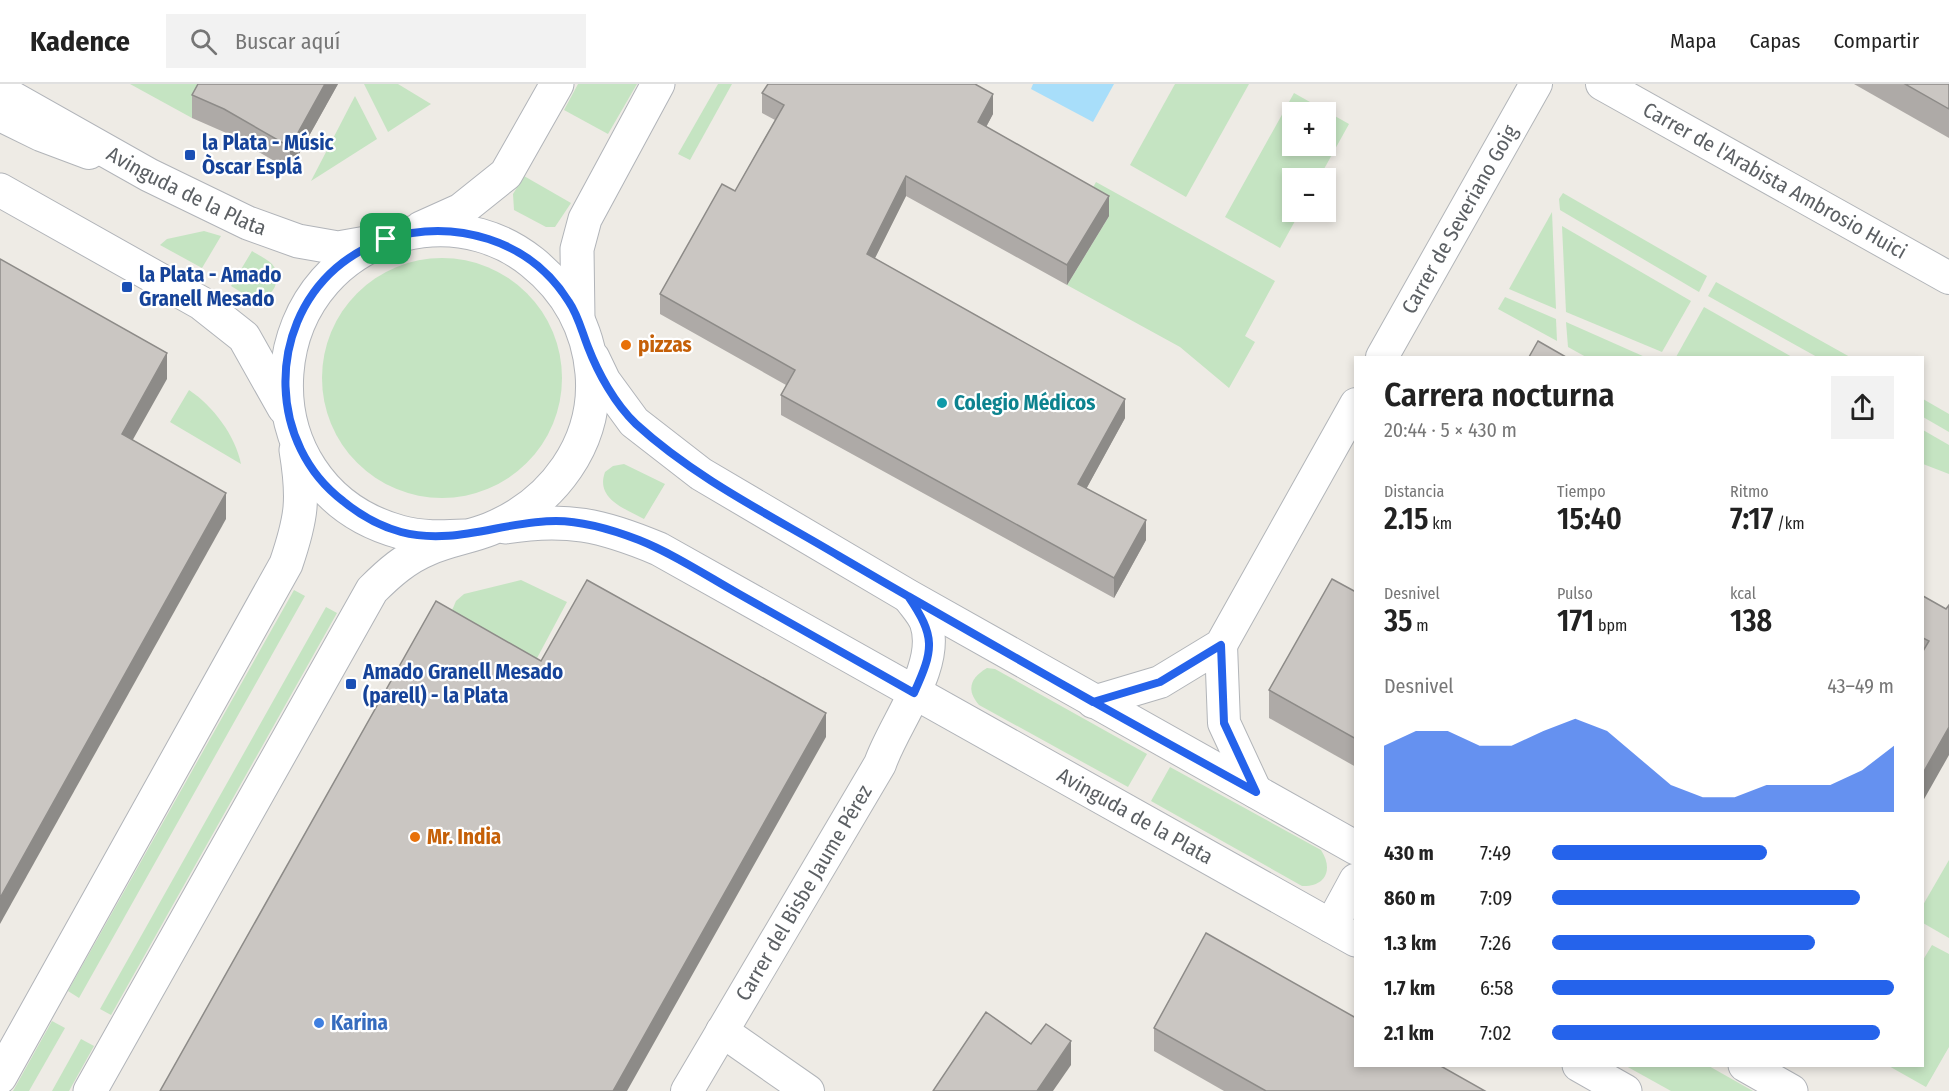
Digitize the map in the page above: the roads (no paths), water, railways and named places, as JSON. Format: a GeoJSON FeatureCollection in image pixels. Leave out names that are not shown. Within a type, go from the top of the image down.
{"type":"FeatureCollection","features":[{"type":"Feature","properties":{"kind":"main road"},"geometry":{"type":"LineString","coordinates":[[0,1077],[286,564],[301,513],[301,479],[285,388],[288,354],[297,323],[314,292],[336,268],[365,248],[461,210],[506,174],[557,84]]}},
{"type":"Feature","properties":{"kind":"main road"},"geometry":{"type":"LineString","coordinates":[[90,1091],[372,590],[396,566],[426,549],[477,533],[516,516],[541,499],[562,476],[576,453],[586,428],[593,387],[583,334],[577,249],[585,219],[658,84]]}},
{"type":"Feature","properties":{"kind":"main road","name":"Avinguda de la Plata"},"geometry":{"type":"LineString","coordinates":[[0,91],[149,175],[248,223],[298,241],[338,248],[397,236]]}},
{"type":"Feature","properties":{"kind":"main road"},"geometry":{"type":"LineString","coordinates":[[0,190],[201,303],[244,337],[266,372],[309,466],[330,491],[363,517],[400,532],[433,537],[477,533]]}},
{"type":"Feature","properties":{"kind":"main road"},"geometry":{"type":"LineString","coordinates":[[397,236],[439,229],[480,234],[518,251],[550,276],[570,302],[604,381],[634,422],[701,474],[1093,702],[1354,847]]}},
{"type":"Feature","properties":{"kind":"main road","name":"Avinguda de la Plata"},"geometry":{"type":"LineString","coordinates":[[477,533],[557,521],[598,526],[659,549],[1344,933]]}},
{"type":"Feature","properties":{"kind":"main road"},"geometry":{"type":"LineString","coordinates":[[1344,933],[1354,889]]}},
{"type":"Feature","properties":{"kind":"main road"},"geometry":{"type":"LineString","coordinates":[[1582,1067],[1625,1091]]}},
{"type":"Feature","properties":{"kind":"main road"},"geometry":{"type":"LineString","coordinates":[[1749,1067],[1791,1091]]}},
{"type":"Feature","properties":{"kind":"street","name":"Carrer de Severiano Goig"},"geometry":{"type":"LineString","coordinates":[[1384,356],[1536,84]]}},
{"type":"Feature","properties":{"kind":"street","name":"Carrer de l'Arabista Ambrosio Huici"},"geometry":{"type":"LineString","coordinates":[[1602,84],[1949,278]]}},
{"type":"Feature","properties":{"kind":"street"},"geometry":{"type":"LineString","coordinates":[[0,115],[41,135],[149,175]]}},
{"type":"Feature","properties":{"kind":"street"},"geometry":{"type":"LineString","coordinates":[[1093,702],[1160,682],[1221,645],[1354,408]]}},
{"type":"Feature","properties":{"kind":"street"},"geometry":{"type":"LineString","coordinates":[[908,596],[926,622],[930,642],[926,667],[914,693]]}},
{"type":"Feature","properties":{"kind":"street"},"geometry":{"type":"LineString","coordinates":[[1221,645],[1224,723],[1256,792]]}},
{"type":"Feature","properties":{"kind":"street","name":"Carrer del Bisbe Jaume Pérez"},"geometry":{"type":"LineString","coordinates":[[687,1091],[880,764],[887,742],[914,693]]}},
{"type":"Feature","properties":{"kind":"street"},"geometry":{"type":"LineString","coordinates":[[722,1031],[808,1091]]}},
{"type":"Feature","properties":{"kind":"water"},"geometry":{"type":"Polygon","coordinates":[[[1033,84],[1114,84],[1093,122],[1031,89],[1033,84]]]}},
{"type":"Feature","properties":{"kind":"place","name":"la Plata - Músic Òscar Esplá"},"geometry":{"type":"Point","coordinates":[190,155]}},
{"type":"Feature","properties":{"kind":"place","name":"la Plata - Amado Granell Mesado"},"geometry":{"type":"Point","coordinates":[127,287]}},
{"type":"Feature","properties":{"kind":"place","name":"pizzas"},"geometry":{"type":"Point","coordinates":[626,345]}},
{"type":"Feature","properties":{"kind":"place","name":"Colegio Médicos"},"geometry":{"type":"Point","coordinates":[942,403]}},
{"type":"Feature","properties":{"kind":"place","name":"Amado Granell Mesado (parell) - la Plata"},"geometry":{"type":"Point","coordinates":[351,684]}},
{"type":"Feature","properties":{"kind":"place","name":"Mr. India"},"geometry":{"type":"Point","coordinates":[415,837]}},
{"type":"Feature","properties":{"kind":"place","name":"Karina"},"geometry":{"type":"Point","coordinates":[319,1023]}}]}
